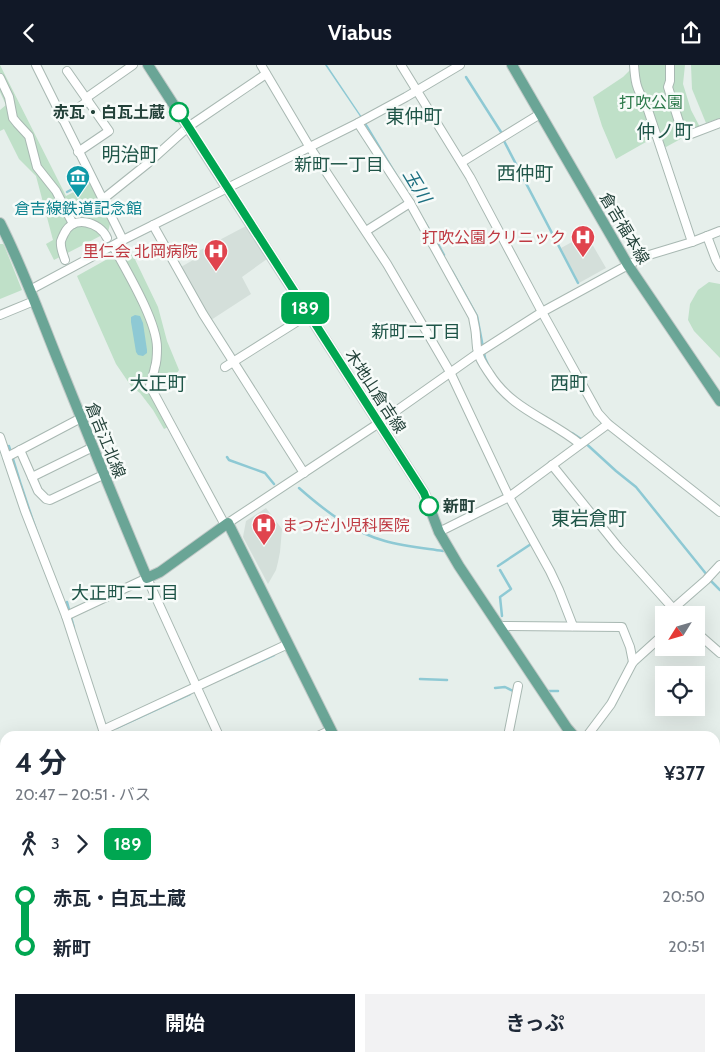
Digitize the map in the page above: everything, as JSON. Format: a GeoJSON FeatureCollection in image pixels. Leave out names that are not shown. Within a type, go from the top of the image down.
{"type":"FeatureCollection","features":[{"type":"Feature","properties":{"kind":"main road","name":"木地山倉吉線"},"geometry":{"type":"LineString","coordinates":[[148,65],[424,493],[439,532],[458,566],[570,731]]}},
{"type":"Feature","properties":{"kind":"main road","name":"倉吉福本線"},"geometry":{"type":"LineString","coordinates":[[512,65],[628,265],[720,401]]}},
{"type":"Feature","properties":{"kind":"main road","name":"倉吉江北線"},"geometry":{"type":"LineString","coordinates":[[0,223],[4,239],[30,290],[147,578]]}},
{"type":"Feature","properties":{"kind":"main road"},"geometry":{"type":"LineString","coordinates":[[147,578],[160,572],[226,524],[331,731]]}},
{"type":"Feature","properties":{"kind":"street"},"geometry":{"type":"LineString","coordinates":[[36,65],[78,153],[123,240]]}},
{"type":"Feature","properties":{"kind":"street"},"geometry":{"type":"LineString","coordinates":[[62,119],[133,65]]}},
{"type":"Feature","properties":{"kind":"street"},"geometry":{"type":"LineString","coordinates":[[102,200],[147,164],[188,127],[272,65]]}},
{"type":"Feature","properties":{"kind":"street"},"geometry":{"type":"LineString","coordinates":[[401,65],[462,162],[598,413],[608,424],[720,512]]}},
{"type":"Feature","properties":{"kind":"street"},"geometry":{"type":"LineString","coordinates":[[30,290],[123,240],[358,123],[418,91],[460,65]]}},
{"type":"Feature","properties":{"kind":"street"},"geometry":{"type":"LineString","coordinates":[[634,65],[635,81],[639,93],[645,101],[692,242]]}},
{"type":"Feature","properties":{"kind":"street"},"geometry":{"type":"LineString","coordinates":[[670,65],[668,87],[684,132],[691,134],[720,123]]}},
{"type":"Feature","properties":{"kind":"street"},"geometry":{"type":"LineString","coordinates":[[264,70],[309,147],[388,265],[450,373],[509,497],[550,571],[573,626]]}},
{"type":"Feature","properties":{"kind":"street"},"geometry":{"type":"LineString","coordinates":[[67,71],[109,131],[78,153]]}},
{"type":"Feature","properties":{"kind":"street"},"geometry":{"type":"LineString","coordinates":[[0,78],[9,97],[13,118],[29,136],[37,167],[56,191],[73,224]]}},
{"type":"Feature","properties":{"kind":"street"},"geometry":{"type":"LineString","coordinates":[[462,162],[540,113]]}},
{"type":"Feature","properties":{"kind":"street"},"geometry":{"type":"LineString","coordinates":[[358,123],[410,203],[473,317],[478,353],[493,379],[504,393],[528,412],[569,435],[580,444]]}},
{"type":"Feature","properties":{"kind":"street"},"geometry":{"type":"LineString","coordinates":[[366,231],[410,203]]}},
{"type":"Feature","properties":{"kind":"street"},"geometry":{"type":"LineString","coordinates":[[65,260],[61,241],[66,230],[73,224],[89,222],[105,232],[108,238]]}},
{"type":"Feature","properties":{"kind":"street"},"geometry":{"type":"LineString","coordinates":[[153,225],[203,314],[304,473]]}},
{"type":"Feature","properties":{"kind":"street"},"geometry":{"type":"LineString","coordinates":[[113,246],[140,297],[152,326],[157,346],[155,368],[150,386],[226,524],[379,423],[478,353],[542,312],[649,255],[720,231]]}},
{"type":"Feature","properties":{"kind":"street"},"geometry":{"type":"LineString","coordinates":[[707,236],[720,267]]}},
{"type":"Feature","properties":{"kind":"street"},"geometry":{"type":"LineString","coordinates":[[0,315],[34,301]]}},
{"type":"Feature","properties":{"kind":"street"},"geometry":{"type":"LineString","coordinates":[[225,367],[309,314]]}},
{"type":"Feature","properties":{"kind":"street"},"geometry":{"type":"LineString","coordinates":[[7,457],[81,418]]}},
{"type":"Feature","properties":{"kind":"street"},"geometry":{"type":"LineString","coordinates":[[439,532],[509,497],[608,424]]}},
{"type":"Feature","properties":{"kind":"street"},"geometry":{"type":"LineString","coordinates":[[0,437],[25,511],[66,616],[103,731]]}},
{"type":"Feature","properties":{"kind":"street"},"geometry":{"type":"LineString","coordinates":[[32,477],[93,447]]}},
{"type":"Feature","properties":{"kind":"street"},"geometry":{"type":"LineString","coordinates":[[20,450],[38,491],[46,499],[50,499],[104,475]]}},
{"type":"Feature","properties":{"kind":"street"},"geometry":{"type":"LineString","coordinates":[[552,465],[618,547],[671,606]]}},
{"type":"Feature","properties":{"kind":"street"},"geometry":{"type":"LineString","coordinates":[[682,606],[720,565]]}},
{"type":"Feature","properties":{"kind":"street"},"geometry":{"type":"LineString","coordinates":[[66,616],[147,578],[217,731]]}},
{"type":"Feature","properties":{"kind":"street"},"geometry":{"type":"LineString","coordinates":[[499,626],[622,627],[630,647],[633,662]]}},
{"type":"Feature","properties":{"kind":"street"},"geometry":{"type":"LineString","coordinates":[[705,640],[720,653]]}},
{"type":"Feature","properties":{"kind":"street"},"geometry":{"type":"LineString","coordinates":[[591,731],[611,704],[633,662],[655,641]]}},
{"type":"Feature","properties":{"kind":"street"},"geometry":{"type":"LineString","coordinates":[[108,731],[288,644]]}},
{"type":"Feature","properties":{"kind":"street"},"geometry":{"type":"LineString","coordinates":[[509,731],[518,686]]}},
{"type":"Feature","properties":{"kind":"shaded area","name":"里仁会 北岡病院"},"geometry":{"type":"Polygon","coordinates":[[[246,226],[267,259],[242,277],[251,294],[211,320],[181,267],[193,260],[191,255],[246,226]]]}},
{"type":"Feature","properties":{"kind":"shaded area","name":"打吹公園クリニック"},"geometry":{"type":"Polygon","coordinates":[[[583,236],[589,246],[592,244],[606,268],[579,283],[561,248],[583,236]]]}},
{"type":"Feature","properties":{"kind":"shaded area","name":"まつだ小児科医院"},"geometry":{"type":"Polygon","coordinates":[[[266,508],[282,529],[276,570],[268,584],[243,537],[246,521],[266,508]]]}},
{"type":"Feature","properties":{"kind":"green space"},"geometry":{"type":"Polygon","coordinates":[[[0,65],[66,196],[91,183],[110,224],[108,232],[54,260],[46,244],[53,240],[36,176],[19,159],[4,129],[0,131],[0,110],[6,105],[0,92],[0,65]]]}},
{"type":"Feature","properties":{"kind":"green space","name":"打吹公園"},"geometry":{"type":"Polygon","coordinates":[[[630,65],[685,65],[683,84],[691,110],[702,131],[686,136],[666,147],[653,138],[616,159],[602,126],[593,97],[623,77],[630,70],[630,65]]]}},
{"type":"Feature","properties":{"kind":"green space"},"geometry":{"type":"Polygon","coordinates":[[[691,65],[720,65],[720,118],[706,123],[692,89],[691,65]]]}},
{"type":"Feature","properties":{"kind":"green space"},"geometry":{"type":"Polygon","coordinates":[[[0,244],[4,245],[22,290],[0,299],[0,244]]]}},
{"type":"Feature","properties":{"kind":"green space"},"geometry":{"type":"Polygon","coordinates":[[[129,247],[158,307],[167,341],[179,370],[155,386],[174,424],[164,429],[153,410],[140,393],[131,386],[116,364],[77,276],[129,247]]]}},
{"type":"Feature","properties":{"kind":"green space"},"geometry":{"type":"Polygon","coordinates":[[[709,282],[720,284],[720,358],[694,331],[688,320],[690,304],[698,290],[709,282]]]}},
{"type":"Feature","properties":{"kind":"water"},"geometry":{"type":"Polygon","coordinates":[[[325,65],[327,65],[368,126],[431,233],[359,115],[325,65]]]}},
{"type":"Feature","properties":{"kind":"water"},"geometry":{"type":"Polygon","coordinates":[[[135,315],[140,316],[143,323],[147,353],[143,356],[138,355],[136,352],[131,322],[131,317],[135,315]]]}},
{"type":"Feature","properties":{"kind":"waterway"},"geometry":{"type":"LineString","coordinates":[[466,77],[501,132]]}},
{"type":"Feature","properties":{"kind":"waterway"},"geometry":{"type":"LineString","coordinates":[[504,141],[578,283]]}},
{"type":"Feature","properties":{"kind":"waterway"},"geometry":{"type":"LineString","coordinates":[[67,192],[89,180]]}},
{"type":"Feature","properties":{"kind":"waterway","name":"玉川"},"geometry":{"type":"LineString","coordinates":[[431,231],[444,255]]}},
{"type":"Feature","properties":{"kind":"waterway"},"geometry":{"type":"LineString","coordinates":[[452,271],[477,316],[485,358],[489,367]]}},
{"type":"Feature","properties":{"kind":"waterway"},"geometry":{"type":"LineString","coordinates":[[572,433],[636,487],[707,575]]}},
{"type":"Feature","properties":{"kind":"waterway"},"geometry":{"type":"LineString","coordinates":[[9,446],[37,533]]}},
{"type":"Feature","properties":{"kind":"waterway"},"geometry":{"type":"LineString","coordinates":[[227,457],[229,460],[265,473],[274,484]]}},
{"type":"Feature","properties":{"kind":"waterway"},"geometry":{"type":"LineString","coordinates":[[299,488],[328,512],[361,532],[392,543],[443,551]]}},
{"type":"Feature","properties":{"kind":"waterway"},"geometry":{"type":"LineString","coordinates":[[498,566],[531,544]]}},
{"type":"Feature","properties":{"kind":"waterway"},"geometry":{"type":"LineString","coordinates":[[500,570],[511,589],[500,597],[502,616]]}},
{"type":"Feature","properties":{"kind":"waterway"},"geometry":{"type":"LineString","coordinates":[[710,580],[720,590]]}},
{"type":"Feature","properties":{"kind":"waterway"},"geometry":{"type":"LineString","coordinates":[[67,602],[74,628]]}},
{"type":"Feature","properties":{"kind":"waterway"},"geometry":{"type":"LineString","coordinates":[[230,675],[274,655]]}},
{"type":"Feature","properties":{"kind":"waterway"},"geometry":{"type":"LineString","coordinates":[[420,679],[447,680]]}},
{"type":"Feature","properties":{"kind":"waterway"},"geometry":{"type":"LineString","coordinates":[[495,688],[505,687],[516,691]]}},
{"type":"Feature","properties":{"kind":"waterway"},"geometry":{"type":"LineString","coordinates":[[546,691],[558,691]]}},
{"type":"Feature","properties":{"kind":"waterway"},"geometry":{"type":"LineString","coordinates":[[116,728],[190,694]]}},
{"type":"Feature","properties":{"kind":"bus line","name":"189"},"geometry":{"type":"LineString","coordinates":[[179,112],[424,493],[429,506]]}},
{"type":"Feature","properties":{"kind":"place","name":"赤瓦・白瓦土蔵"},"geometry":{"type":"Point","coordinates":[179,112]}},
{"type":"Feature","properties":{"kind":"place","name":"倉吉線鉄道記念館"},"geometry":{"type":"Point","coordinates":[78,198]}},
{"type":"Feature","properties":{"kind":"place","name":"打吹公園クリニック"},"geometry":{"type":"Point","coordinates":[583,258]}},
{"type":"Feature","properties":{"kind":"place","name":"里仁会 北岡病院"},"geometry":{"type":"Point","coordinates":[216,272]}},
{"type":"Feature","properties":{"kind":"place","name":"新町"},"geometry":{"type":"Point","coordinates":[429,506]}},
{"type":"Feature","properties":{"kind":"place","name":"まつだ小児科医院"},"geometry":{"type":"Point","coordinates":[264,546]}},
{"type":"Feature","properties":{"kind":"district","name":"東仲町"},"geometry":{"type":"Point","coordinates":[414,116]}},
{"type":"Feature","properties":{"kind":"district","name":"仲ノ町"},"geometry":{"type":"Point","coordinates":[665,131]}},
{"type":"Feature","properties":{"kind":"district","name":"明治町"},"geometry":{"type":"Point","coordinates":[130,154]}},
{"type":"Feature","properties":{"kind":"district","name":"新町一丁目"},"geometry":{"type":"Point","coordinates":[339,165]}},
{"type":"Feature","properties":{"kind":"district","name":"西仲町"},"geometry":{"type":"Point","coordinates":[525,173]}},
{"type":"Feature","properties":{"kind":"district","name":"新町二丁目"},"geometry":{"type":"Point","coordinates":[416,332]}},
{"type":"Feature","properties":{"kind":"district","name":"大正町"},"geometry":{"type":"Point","coordinates":[158,383]}},
{"type":"Feature","properties":{"kind":"district","name":"西町"},"geometry":{"type":"Point","coordinates":[569,383]}},
{"type":"Feature","properties":{"kind":"district","name":"東岩倉町"},"geometry":{"type":"Point","coordinates":[589,518]}},
{"type":"Feature","properties":{"kind":"district","name":"大正町二丁目"},"geometry":{"type":"Point","coordinates":[125,593]}}]}
